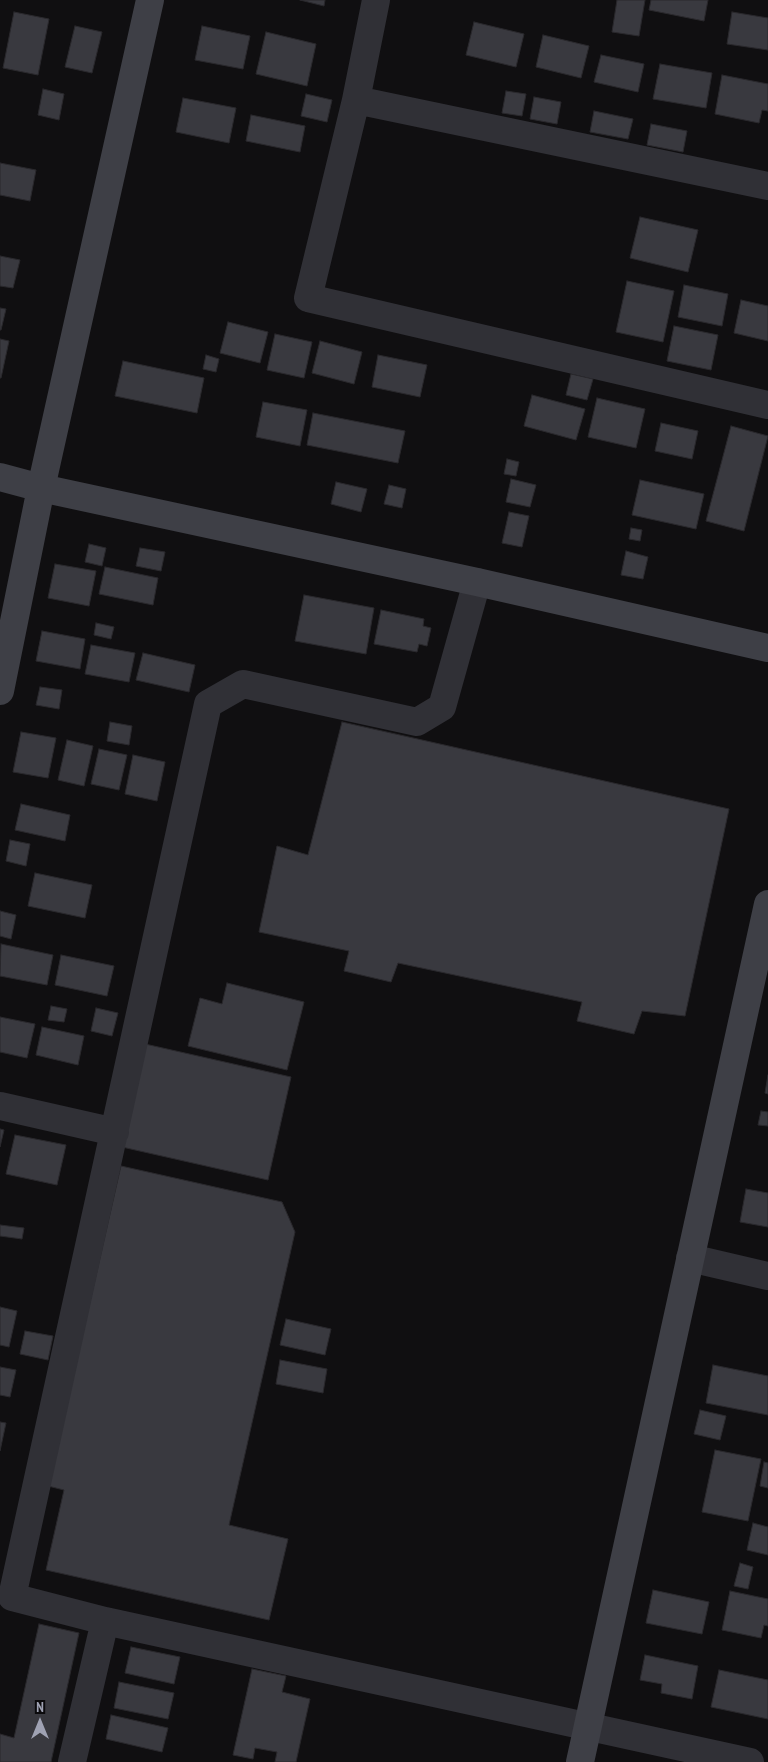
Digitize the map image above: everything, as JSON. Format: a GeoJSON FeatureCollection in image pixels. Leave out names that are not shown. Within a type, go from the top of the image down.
{"type":"FeatureCollection","features":[{"type":"Feature","properties":{"kind":"street"},"geometry":{"type":"LineString","coordinates":[[0,691],[41,488],[150,0]]}},
{"type":"Feature","properties":{"kind":"street"},"geometry":{"type":"LineString","coordinates":[[376,0],[356,100],[308,298],[768,405]]}},
{"type":"Feature","properties":{"kind":"street"},"geometry":{"type":"LineString","coordinates":[[356,100],[768,186]]}},
{"type":"Feature","properties":{"kind":"street"},"geometry":{"type":"LineString","coordinates":[[0,477],[41,488],[477,582],[768,648]]}},
{"type":"Feature","properties":{"kind":"street"},"geometry":{"type":"LineString","coordinates":[[477,582],[442,707],[417,722],[243,684],[208,704],[12,1597],[104,1622],[750,1762]]}},
{"type":"Feature","properties":{"kind":"street"},"geometry":{"type":"LineString","coordinates":[[580,1762],[768,904]]}},
{"type":"Feature","properties":{"kind":"street"},"geometry":{"type":"LineString","coordinates":[[0,1106],[115,1132]]}},
{"type":"Feature","properties":{"kind":"street"},"geometry":{"type":"LineString","coordinates":[[690,1258],[768,1276]]}},
{"type":"Feature","properties":{"kind":"street"},"geometry":{"type":"LineString","coordinates":[[72,1762],[104,1622]]}},
{"type":"Feature","properties":{"kind":"building"},"geometry":{"type":"Polygon","coordinates":[[[300,0],[325,0],[324,6],[300,0]]]}},
{"type":"Feature","properties":{"kind":"building"},"geometry":{"type":"Polygon","coordinates":[[[617,0],[645,0],[639,36],[612,32],[617,0]]]}},
{"type":"Feature","properties":{"kind":"building"},"geometry":{"type":"Polygon","coordinates":[[[651,0],[708,0],[704,21],[649,10],[651,0]]]}},
{"type":"Feature","properties":{"kind":"building"},"geometry":{"type":"Polygon","coordinates":[[[14,12],[49,19],[38,75],[3,68],[14,12]]]}},
{"type":"Feature","properties":{"kind":"building"},"geometry":{"type":"Polygon","coordinates":[[[732,12],[768,18],[768,50],[727,44],[732,12]]]}},
{"type":"Feature","properties":{"kind":"building"},"geometry":{"type":"Polygon","coordinates":[[[474,22],[524,34],[516,67],[466,55],[474,22]]]}},
{"type":"Feature","properties":{"kind":"building"},"geometry":{"type":"Polygon","coordinates":[[[75,26],[102,32],[92,73],[65,67],[75,26]]]}},
{"type":"Feature","properties":{"kind":"building"},"geometry":{"type":"Polygon","coordinates":[[[202,26],[250,36],[243,69],[195,60],[202,26]]]}},
{"type":"Feature","properties":{"kind":"building"},"geometry":{"type":"Polygon","coordinates":[[[266,32],[316,44],[307,86],[256,74],[266,32]]]}},
{"type":"Feature","properties":{"kind":"building"},"geometry":{"type":"Polygon","coordinates":[[[543,35],[589,46],[581,78],[536,67],[543,35]]]}},
{"type":"Feature","properties":{"kind":"building"},"geometry":{"type":"Polygon","coordinates":[[[601,55],[644,64],[638,92],[594,82],[601,55]]]}},
{"type":"Feature","properties":{"kind":"building"},"geometry":{"type":"Polygon","coordinates":[[[660,64],[712,73],[706,108],[653,99],[660,64]]]}},
{"type":"Feature","properties":{"kind":"building"},"geometry":{"type":"Polygon","coordinates":[[[722,75],[768,84],[768,111],[762,110],[759,123],[715,114],[722,75]]]}},
{"type":"Feature","properties":{"kind":"building"},"geometry":{"type":"Polygon","coordinates":[[[43,89],[64,94],[59,120],[38,115],[43,89]]]}},
{"type":"Feature","properties":{"kind":"building"},"geometry":{"type":"Polygon","coordinates":[[[506,91],[526,94],[522,116],[502,113],[506,91]]]}},
{"type":"Feature","properties":{"kind":"building"},"geometry":{"type":"Polygon","coordinates":[[[306,94],[332,100],[327,122],[301,116],[306,94]]]}},
{"type":"Feature","properties":{"kind":"building"},"geometry":{"type":"Polygon","coordinates":[[[534,97],[561,102],[557,124],[530,119],[534,97]]]}},
{"type":"Feature","properties":{"kind":"building"},"geometry":{"type":"Polygon","coordinates":[[[183,98],[236,108],[229,143],[176,132],[183,98]]]}},
{"type":"Feature","properties":{"kind":"building"},"geometry":{"type":"Polygon","coordinates":[[[594,111],[633,119],[628,139],[590,132],[594,111]]]}},
{"type":"Feature","properties":{"kind":"building"},"geometry":{"type":"Polygon","coordinates":[[[251,115],[305,126],[300,152],[246,141],[251,115]]]}},
{"type":"Feature","properties":{"kind":"building"},"geometry":{"type":"Polygon","coordinates":[[[651,124],[687,131],[683,152],[647,145],[651,124]]]}},
{"type":"Feature","properties":{"kind":"building"},"geometry":{"type":"Polygon","coordinates":[[[0,163],[36,170],[30,201],[0,195],[0,163]]]}},
{"type":"Feature","properties":{"kind":"building"},"geometry":{"type":"Polygon","coordinates":[[[640,217],[698,230],[688,272],[630,258],[640,217]]]}},
{"type":"Feature","properties":{"kind":"building"},"geometry":{"type":"Polygon","coordinates":[[[0,256],[20,260],[13,288],[0,286],[0,256]]]}},
{"type":"Feature","properties":{"kind":"building"},"geometry":{"type":"Polygon","coordinates":[[[627,281],[674,291],[663,342],[616,332],[627,281]]]}},
{"type":"Feature","properties":{"kind":"building"},"geometry":{"type":"Polygon","coordinates":[[[684,285],[728,294],[722,326],[678,317],[684,285]]]}},
{"type":"Feature","properties":{"kind":"building"},"geometry":{"type":"Polygon","coordinates":[[[741,300],[768,306],[768,341],[734,333],[741,300]]]}},
{"type":"Feature","properties":{"kind":"building"},"geometry":{"type":"Polygon","coordinates":[[[0,308],[6,309],[1,330],[0,330],[0,308]]]}},
{"type":"Feature","properties":{"kind":"building"},"geometry":{"type":"Polygon","coordinates":[[[228,322],[268,332],[260,363],[220,353],[228,322]]]}},
{"type":"Feature","properties":{"kind":"building"},"geometry":{"type":"Polygon","coordinates":[[[674,326],[718,335],[711,370],[667,361],[674,326]]]}},
{"type":"Feature","properties":{"kind":"building"},"geometry":{"type":"Polygon","coordinates":[[[275,334],[312,342],[304,378],[267,370],[275,334]]]}},
{"type":"Feature","properties":{"kind":"building"},"geometry":{"type":"Polygon","coordinates":[[[0,339],[9,341],[1,378],[0,378],[0,339]]]}},
{"type":"Feature","properties":{"kind":"building"},"geometry":{"type":"Polygon","coordinates":[[[320,341],[362,352],[354,384],[312,373],[320,341]]]}},
{"type":"Feature","properties":{"kind":"building"},"geometry":{"type":"Polygon","coordinates":[[[206,355],[219,359],[216,372],[203,369],[206,355]]]}},
{"type":"Feature","properties":{"kind":"building"},"geometry":{"type":"Polygon","coordinates":[[[378,355],[427,365],[420,397],[372,387],[378,355]]]}},
{"type":"Feature","properties":{"kind":"building"},"geometry":{"type":"Polygon","coordinates":[[[123,361],[204,378],[197,413],[115,396],[123,361]]]}},
{"type":"Feature","properties":{"kind":"building"},"geometry":{"type":"Polygon","coordinates":[[[571,374],[593,379],[587,400],[566,395],[571,374]]]}},
{"type":"Feature","properties":{"kind":"building"},"geometry":{"type":"Polygon","coordinates":[[[532,395],[585,409],[576,440],[524,426],[532,395]]]}},
{"type":"Feature","properties":{"kind":"building"},"geometry":{"type":"Polygon","coordinates":[[[597,398],[645,409],[636,448],[588,437],[597,398]]]}},
{"type":"Feature","properties":{"kind":"building"},"geometry":{"type":"Polygon","coordinates":[[[263,402],[307,410],[300,446],[256,437],[263,402]]]}},
{"type":"Feature","properties":{"kind":"building"},"geometry":{"type":"Polygon","coordinates":[[[313,413],[405,431],[398,463],[307,445],[313,413]]]}},
{"type":"Feature","properties":{"kind":"building"},"geometry":{"type":"Polygon","coordinates":[[[661,423],[698,431],[692,459],[655,451],[661,423]]]}},
{"type":"Feature","properties":{"kind":"building"},"geometry":{"type":"Polygon","coordinates":[[[731,426],[768,436],[744,531],[706,521],[731,426]]]}},
{"type":"Feature","properties":{"kind":"building"},"geometry":{"type":"Polygon","coordinates":[[[507,459],[519,462],[516,476],[504,474],[507,459]]]}},
{"type":"Feature","properties":{"kind":"building"},"geometry":{"type":"Polygon","coordinates":[[[511,479],[536,485],[530,507],[506,502],[511,479]]]}},
{"type":"Feature","properties":{"kind":"building"},"geometry":{"type":"Polygon","coordinates":[[[640,480],[704,494],[696,529],[632,515],[640,480]]]}},
{"type":"Feature","properties":{"kind":"building"},"geometry":{"type":"Polygon","coordinates":[[[336,482],[367,489],[361,512],[331,504],[336,482]]]}},
{"type":"Feature","properties":{"kind":"building"},"geometry":{"type":"Polygon","coordinates":[[[389,485],[406,489],[402,508],[384,504],[389,485]]]}},
{"type":"Feature","properties":{"kind":"building"},"geometry":{"type":"Polygon","coordinates":[[[509,512],[529,516],[522,547],[502,543],[509,512]]]}},
{"type":"Feature","properties":{"kind":"building"},"geometry":{"type":"Polygon","coordinates":[[[631,528],[642,530],[640,541],[629,539],[631,528]]]}},
{"type":"Feature","properties":{"kind":"building"},"geometry":{"type":"Polygon","coordinates":[[[89,544],[106,548],[102,566],[85,562],[89,544]]]}},
{"type":"Feature","properties":{"kind":"building"},"geometry":{"type":"Polygon","coordinates":[[[140,548],[165,552],[161,571],[136,566],[140,548]]]}},
{"type":"Feature","properties":{"kind":"building"},"geometry":{"type":"Polygon","coordinates":[[[626,551],[648,557],[643,579],[621,575],[626,551]]]}},
{"type":"Feature","properties":{"kind":"building"},"geometry":{"type":"Polygon","coordinates":[[[55,564],[96,571],[89,606],[48,598],[55,564]]]}},
{"type":"Feature","properties":{"kind":"building"},"geometry":{"type":"Polygon","coordinates":[[[105,567],[158,578],[153,605],[99,594],[105,567]]]}},
{"type":"Feature","properties":{"kind":"building"},"geometry":{"type":"Polygon","coordinates":[[[304,595],[374,608],[366,654],[295,641],[304,595]]]}},
{"type":"Feature","properties":{"kind":"building"},"geometry":{"type":"Polygon","coordinates":[[[381,610],[424,619],[423,626],[431,628],[427,646],[419,644],[417,652],[374,644],[381,610]]]}},
{"type":"Feature","properties":{"kind":"building"},"geometry":{"type":"Polygon","coordinates":[[[96,623],[114,627],[111,639],[94,635],[96,623]]]}},
{"type":"Feature","properties":{"kind":"building"},"geometry":{"type":"Polygon","coordinates":[[[42,631],[85,639],[80,669],[36,661],[42,631]]]}},
{"type":"Feature","properties":{"kind":"building"},"geometry":{"type":"Polygon","coordinates":[[[91,645],[135,653],[129,682],[85,674],[91,645]]]}},
{"type":"Feature","properties":{"kind":"building"},"geometry":{"type":"Polygon","coordinates":[[[143,653],[195,665],[189,692],[136,680],[143,653]]]}},
{"type":"Feature","properties":{"kind":"building"},"geometry":{"type":"Polygon","coordinates":[[[40,687],[62,690],[59,709],[36,705],[40,687]]]}},
{"type":"Feature","properties":{"kind":"building"},"geometry":{"type":"Polygon","coordinates":[[[110,722],[132,726],[129,745],[107,741],[110,722]]]}},
{"type":"Feature","properties":{"kind":"building"},"geometry":{"type":"Polygon","coordinates":[[[342,722],[729,809],[685,1016],[642,1011],[634,1034],[577,1021],[582,1002],[398,963],[391,982],[344,971],[349,951],[259,932],[277,846],[308,855],[342,722]]]}},
{"type":"Feature","properties":{"kind":"building"},"geometry":{"type":"Polygon","coordinates":[[[21,732],[56,738],[48,778],[13,772],[21,732]]]}},
{"type":"Feature","properties":{"kind":"building"},"geometry":{"type":"Polygon","coordinates":[[[67,740],[93,746],[84,786],[58,780],[67,740]]]}},
{"type":"Feature","properties":{"kind":"building"},"geometry":{"type":"Polygon","coordinates":[[[99,749],[127,755],[119,790],[91,784],[99,749]]]}},
{"type":"Feature","properties":{"kind":"building"},"geometry":{"type":"Polygon","coordinates":[[[133,755],[165,762],[157,801],[125,794],[133,755]]]}},
{"type":"Feature","properties":{"kind":"building"},"geometry":{"type":"Polygon","coordinates":[[[21,804],[70,815],[65,841],[15,830],[21,804]]]}},
{"type":"Feature","properties":{"kind":"building"},"geometry":{"type":"Polygon","coordinates":[[[10,840],[30,844],[26,866],[6,861],[10,840]]]}},
{"type":"Feature","properties":{"kind":"building"},"geometry":{"type":"Polygon","coordinates":[[[35,873],[92,885],[85,918],[28,906],[35,873]]]}},
{"type":"Feature","properties":{"kind":"building"},"geometry":{"type":"Polygon","coordinates":[[[0,911],[16,915],[11,939],[0,936],[0,911]]]}},
{"type":"Feature","properties":{"kind":"building"},"geometry":{"type":"Polygon","coordinates":[[[1,944],[53,955],[47,985],[0,976],[1,944]]]}},
{"type":"Feature","properties":{"kind":"building"},"geometry":{"type":"Polygon","coordinates":[[[61,955],[114,966],[107,996],[55,985],[61,955]]]}},
{"type":"Feature","properties":{"kind":"building"},"geometry":{"type":"Polygon","coordinates":[[[227,983],[304,1002],[287,1070],[188,1046],[200,998],[222,1004],[227,983]]]}},
{"type":"Feature","properties":{"kind":"building"},"geometry":{"type":"Polygon","coordinates":[[[51,1006],[67,1009],[64,1022],[48,1020],[51,1006]]]}},
{"type":"Feature","properties":{"kind":"building"},"geometry":{"type":"Polygon","coordinates":[[[96,1008],[118,1013],[112,1036],[91,1031],[96,1008]]]}},
{"type":"Feature","properties":{"kind":"building"},"geometry":{"type":"Polygon","coordinates":[[[0,1017],[35,1024],[27,1058],[0,1052],[0,1017]]]}},
{"type":"Feature","properties":{"kind":"building"},"geometry":{"type":"Polygon","coordinates":[[[42,1027],[84,1036],[78,1065],[36,1055],[42,1027]]]}},
{"type":"Feature","properties":{"kind":"building"},"geometry":{"type":"Polygon","coordinates":[[[145,1044],[291,1077],[268,1180],[122,1147],[145,1044]]]}},
{"type":"Feature","properties":{"kind":"building"},"geometry":{"type":"Polygon","coordinates":[[[768,1075],[768,1094],[765,1093],[768,1075]]]}},
{"type":"Feature","properties":{"kind":"building"},"geometry":{"type":"Polygon","coordinates":[[[761,1111],[768,1112],[768,1126],[758,1125],[761,1111]]]}},
{"type":"Feature","properties":{"kind":"building"},"geometry":{"type":"Polygon","coordinates":[[[0,1129],[4,1130],[0,1147],[0,1129]]]}},
{"type":"Feature","properties":{"kind":"building"},"geometry":{"type":"Polygon","coordinates":[[[15,1135],[66,1145],[57,1185],[6,1174],[15,1135]]]}},
{"type":"Feature","properties":{"kind":"building"},"geometry":{"type":"Polygon","coordinates":[[[121,1166],[282,1202],[295,1232],[229,1525],[288,1539],[269,1620],[46,1570],[64,1490],[48,1486],[121,1166]]]}},
{"type":"Feature","properties":{"kind":"building"},"geometry":{"type":"Polygon","coordinates":[[[746,1189],[768,1193],[768,1227],[740,1222],[746,1189]]]}},
{"type":"Feature","properties":{"kind":"building"},"geometry":{"type":"Polygon","coordinates":[[[0,1225],[24,1228],[22,1239],[0,1236],[0,1225]]]}},
{"type":"Feature","properties":{"kind":"building"},"geometry":{"type":"Polygon","coordinates":[[[0,1307],[17,1311],[9,1347],[0,1345],[0,1307]]]}},
{"type":"Feature","properties":{"kind":"building"},"geometry":{"type":"Polygon","coordinates":[[[286,1319],[331,1329],[325,1355],[280,1345],[286,1319]]]}},
{"type":"Feature","properties":{"kind":"building"},"geometry":{"type":"Polygon","coordinates":[[[25,1331],[53,1336],[48,1360],[20,1354],[25,1331]]]}},
{"type":"Feature","properties":{"kind":"building"},"geometry":{"type":"Polygon","coordinates":[[[280,1360],[327,1369],[323,1393],[276,1384],[280,1360]]]}},
{"type":"Feature","properties":{"kind":"building"},"geometry":{"type":"Polygon","coordinates":[[[713,1365],[768,1376],[768,1415],[706,1403],[713,1365]]]}},
{"type":"Feature","properties":{"kind":"building"},"geometry":{"type":"Polygon","coordinates":[[[0,1367],[16,1370],[10,1397],[0,1395],[0,1367]]]}},
{"type":"Feature","properties":{"kind":"building"},"geometry":{"type":"Polygon","coordinates":[[[700,1410],[726,1416],[720,1440],[694,1434],[700,1410]]]}},
{"type":"Feature","properties":{"kind":"building"},"geometry":{"type":"Polygon","coordinates":[[[0,1422],[6,1423],[0,1451],[0,1422]]]}},
{"type":"Feature","properties":{"kind":"building"},"geometry":{"type":"Polygon","coordinates":[[[715,1450],[761,1459],[748,1521],[702,1512],[715,1450]]]}},
{"type":"Feature","properties":{"kind":"building"},"geometry":{"type":"Polygon","coordinates":[[[764,1462],[768,1463],[768,1488],[760,1486],[764,1462]]]}},
{"type":"Feature","properties":{"kind":"building"},"geometry":{"type":"Polygon","coordinates":[[[753,1523],[768,1527],[768,1555],[747,1550],[753,1523]]]}},
{"type":"Feature","properties":{"kind":"building"},"geometry":{"type":"Polygon","coordinates":[[[740,1563],[753,1567],[748,1589],[734,1586],[740,1563]]]}},
{"type":"Feature","properties":{"kind":"building"},"geometry":{"type":"Polygon","coordinates":[[[653,1590],[709,1602],[702,1634],[646,1623],[653,1590]]]}},
{"type":"Feature","properties":{"kind":"building"},"geometry":{"type":"Polygon","coordinates":[[[730,1591],[768,1599],[768,1626],[764,1625],[761,1638],[722,1630],[730,1591]]]}},
{"type":"Feature","properties":{"kind":"building"},"geometry":{"type":"Polygon","coordinates":[[[39,1624],[79,1633],[51,1762],[0,1762],[0,1734],[14,1738],[39,1624]]]}},
{"type":"Feature","properties":{"kind":"building"},"geometry":{"type":"Polygon","coordinates":[[[131,1647],[180,1657],[174,1684],[125,1673],[131,1647]]]}},
{"type":"Feature","properties":{"kind":"building"},"geometry":{"type":"Polygon","coordinates":[[[645,1655],[698,1666],[692,1699],[661,1693],[662,1684],[640,1680],[645,1655]]]}},
{"type":"Feature","properties":{"kind":"building"},"geometry":{"type":"Polygon","coordinates":[[[252,1669],[286,1676],[282,1692],[310,1699],[296,1762],[275,1762],[277,1752],[255,1748],[253,1759],[233,1755],[252,1669]]]}},
{"type":"Feature","properties":{"kind":"building"},"geometry":{"type":"Polygon","coordinates":[[[719,1670],[768,1680],[768,1719],[711,1707],[719,1670]]]}},
{"type":"Feature","properties":{"kind":"building"},"geometry":{"type":"Polygon","coordinates":[[[119,1682],[174,1693],[168,1719],[114,1708],[119,1682]]]}},
{"type":"Feature","properties":{"kind":"building"},"geometry":{"type":"Polygon","coordinates":[[[111,1715],[168,1728],[162,1752],[106,1739],[111,1715]]]}}]}
